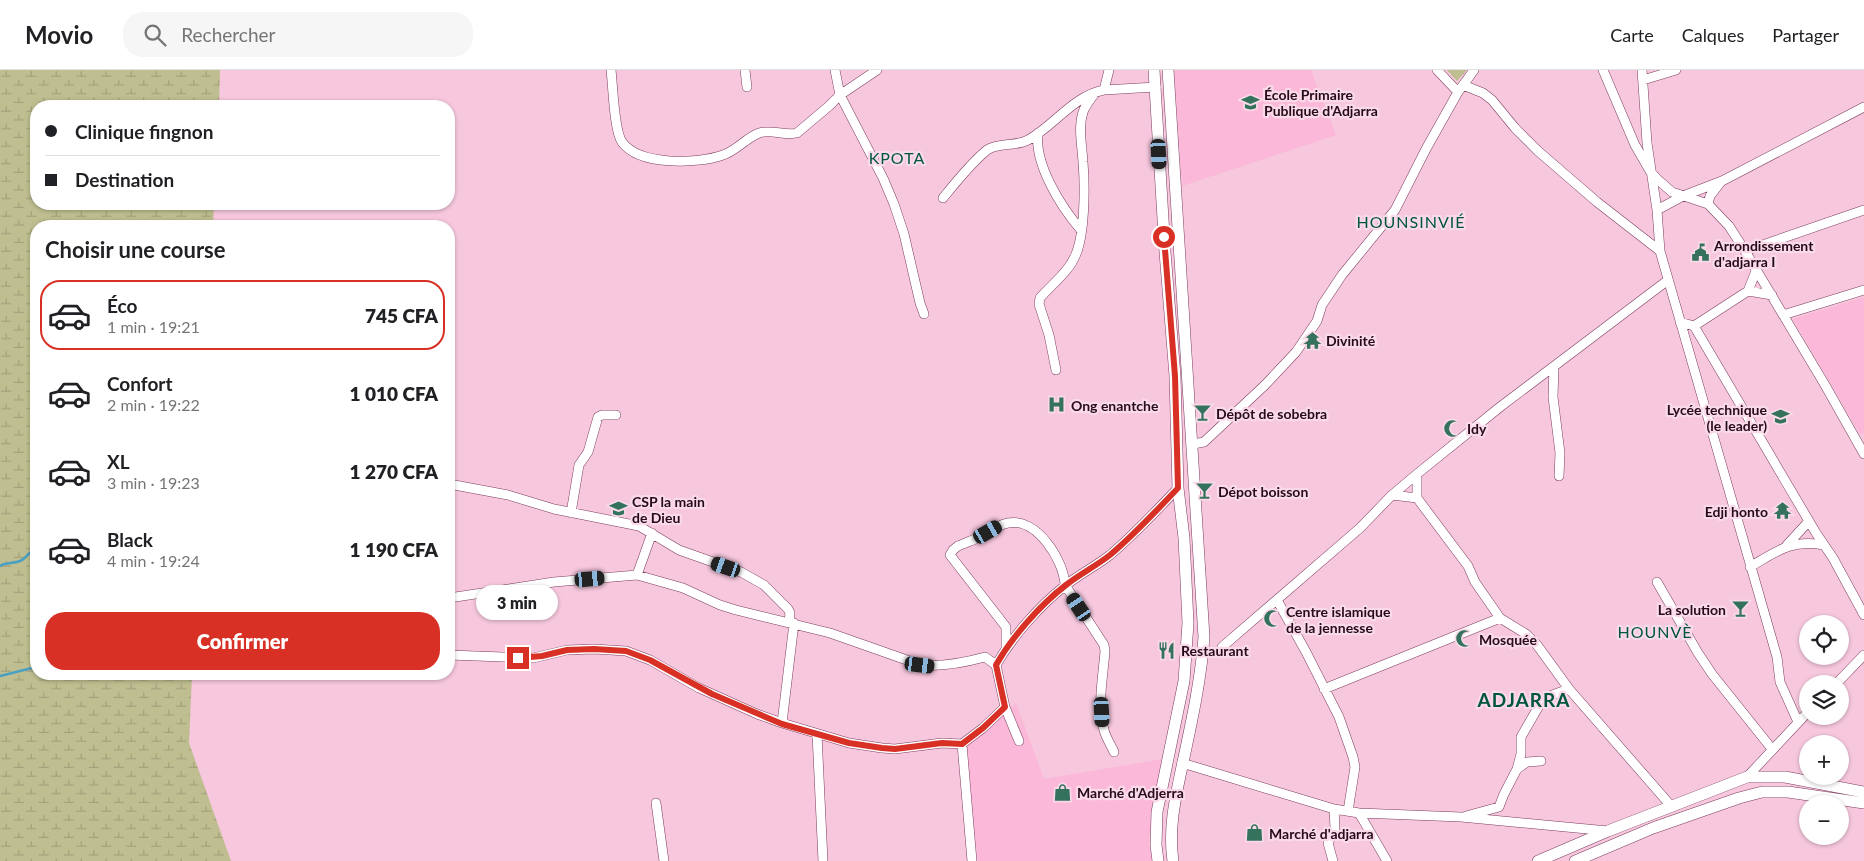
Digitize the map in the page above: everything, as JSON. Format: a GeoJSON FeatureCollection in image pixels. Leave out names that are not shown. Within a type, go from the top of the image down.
{"type":"FeatureCollection","features":[{"type":"Feature","properties":{"kind":"main road"},"geometry":{"type":"LineString","coordinates":[[1154,70],[1164,252],[1175,376],[1178,488],[1184,538],[1188,623],[1184,681],[1157,812],[1156,845],[1158,861]]}},
{"type":"Feature","properties":{"kind":"main road"},"geometry":{"type":"LineString","coordinates":[[1168,70],[1204,637],[1202,669],[1173,809],[1171,827],[1173,861]]}},
{"type":"Feature","properties":{"kind":"main road"},"geometry":{"type":"LineString","coordinates":[[1538,861],[1608,831],[1747,777],[1785,777],[1864,792]]}},
{"type":"Feature","properties":{"kind":"main road"},"geometry":{"type":"LineString","coordinates":[[1575,861],[1653,828],[1738,798],[1762,792],[1788,792],[1864,803]]}},
{"type":"Feature","properties":{"kind":"street"},"geometry":{"type":"LineString","coordinates":[[611,70],[617,127],[621,141],[631,152],[672,162],[686,162],[724,155],[759,133],[791,134],[797,132],[840,95],[877,70]]}},
{"type":"Feature","properties":{"kind":"street"},"geometry":{"type":"LineString","coordinates":[[745,70],[747,87]]}},
{"type":"Feature","properties":{"kind":"street"},"geometry":{"type":"LineString","coordinates":[[835,70],[840,95],[883,178],[894,204],[924,314]]}},
{"type":"Feature","properties":{"kind":"street"},"geometry":{"type":"LineString","coordinates":[[1056,370],[1049,335],[1039,304],[1040,298],[1069,267],[1076,256],[1080,241],[1084,191],[1080,135],[1081,120],[1088,103],[1100,91],[1109,70]]}},
{"type":"Feature","properties":{"kind":"street"},"geometry":{"type":"LineString","coordinates":[[1437,70],[1460,89],[1483,93],[1492,100],[1514,128],[1538,151],[1597,202],[1660,251]]}},
{"type":"Feature","properties":{"kind":"street"},"geometry":{"type":"LineString","coordinates":[[1193,444],[1204,442],[1265,385],[1296,352],[1317,320],[1322,305],[1342,275],[1395,210],[1426,149],[1460,89],[1474,70]]}},
{"type":"Feature","properties":{"kind":"street"},"geometry":{"type":"LineString","coordinates":[[1603,70],[1635,145],[1650,171],[1664,186],[1683,196],[1708,204],[1729,226],[1772,295],[1864,454]]}},
{"type":"Feature","properties":{"kind":"street"},"geometry":{"type":"LineString","coordinates":[[1642,70],[1650,171],[1657,210],[1660,251],[1777,657],[1780,682],[1798,722],[1747,777]]}},
{"type":"Feature","properties":{"kind":"street"},"geometry":{"type":"LineString","coordinates":[[1643,80],[1676,70]]}},
{"type":"Feature","properties":{"kind":"street"},"geometry":{"type":"LineString","coordinates":[[942,198],[986,151],[997,146],[1021,143],[1038,133],[1062,113],[1100,91],[1156,87]]}},
{"type":"Feature","properties":{"kind":"street"},"geometry":{"type":"LineString","coordinates":[[1657,210],[1683,196],[1722,181],[1864,106]]}},
{"type":"Feature","properties":{"kind":"street"},"geometry":{"type":"LineString","coordinates":[[1038,133],[1037,150],[1052,186],[1060,203],[1081,230]]}},
{"type":"Feature","properties":{"kind":"street"},"geometry":{"type":"LineString","coordinates":[[1708,204],[1713,191],[1722,181]]}},
{"type":"Feature","properties":{"kind":"street"},"geometry":{"type":"LineString","coordinates":[[1745,250],[1864,210]]}},
{"type":"Feature","properties":{"kind":"street"},"geometry":{"type":"LineString","coordinates":[[1694,326],[1748,290],[1756,271]]}},
{"type":"Feature","properties":{"kind":"street"},"geometry":{"type":"LineString","coordinates":[[1222,647],[1372,517],[1392,495],[1417,474],[1500,407],[1668,280]]}},
{"type":"Feature","properties":{"kind":"street"},"geometry":{"type":"LineString","coordinates":[[1748,290],[1772,295]]}},
{"type":"Feature","properties":{"kind":"street"},"geometry":{"type":"LineString","coordinates":[[1783,315],[1864,290]]}},
{"type":"Feature","properties":{"kind":"street"},"geometry":{"type":"LineString","coordinates":[[1680,322],[1694,326],[1809,521],[1842,573],[1864,615]]}},
{"type":"Feature","properties":{"kind":"street"},"geometry":{"type":"LineString","coordinates":[[1554,367],[1553,406],[1558,439],[1559,476]]}},
{"type":"Feature","properties":{"kind":"street"},"geometry":{"type":"LineString","coordinates":[[571,513],[579,465],[588,452],[598,417],[602,415],[616,415]]}},
{"type":"Feature","properties":{"kind":"street"},"geometry":{"type":"LineString","coordinates":[[1417,474],[1417,498],[1468,566],[1475,582],[1500,618],[1526,634],[1537,645],[1569,689],[1672,807]]}},
{"type":"Feature","properties":{"kind":"street"},"geometry":{"type":"LineString","coordinates":[[455,485],[508,495],[571,513],[639,526],[679,550],[741,572],[764,585],[790,613],[791,623],[782,724]]}},
{"type":"Feature","properties":{"kind":"street"},"geometry":{"type":"LineString","coordinates":[[996,665],[1006,648],[1043,606],[1065,586],[1092,569],[1122,545],[1178,488]]}},
{"type":"Feature","properties":{"kind":"street"},"geometry":{"type":"LineString","coordinates":[[1392,495],[1417,498]]}},
{"type":"Feature","properties":{"kind":"street"},"geometry":{"type":"LineString","coordinates":[[1750,567],[1787,545],[1809,521]]}},
{"type":"Feature","properties":{"kind":"street"},"geometry":{"type":"LineString","coordinates":[[1006,648],[1006,627],[950,556],[953,550],[1002,524],[1017,522],[1034,531],[1051,547],[1064,575],[1065,586],[1104,645],[1101,687],[1103,723],[1104,731],[1114,752]]}},
{"type":"Feature","properties":{"kind":"street"},"geometry":{"type":"LineString","coordinates":[[637,575],[652,533]]}},
{"type":"Feature","properties":{"kind":"street"},"geometry":{"type":"LineString","coordinates":[[1787,545],[1814,543],[1824,545]]}},
{"type":"Feature","properties":{"kind":"street"},"geometry":{"type":"LineString","coordinates":[[455,597],[554,582],[637,575],[683,588],[736,610],[791,623],[890,653],[920,665],[952,665],[985,657],[996,665],[1005,707],[1019,741]]}},
{"type":"Feature","properties":{"kind":"street"},"geometry":{"type":"LineString","coordinates":[[1658,582],[1712,674],[1772,749]]}},
{"type":"Feature","properties":{"kind":"street"},"geometry":{"type":"LineString","coordinates":[[1277,600],[1338,717],[1355,762],[1348,811]]}},
{"type":"Feature","properties":{"kind":"street"},"geometry":{"type":"LineString","coordinates":[[1324,689],[1500,618]]}},
{"type":"Feature","properties":{"kind":"street"},"geometry":{"type":"LineString","coordinates":[[455,655],[533,658],[567,650],[626,651],[650,660],[712,694],[782,724],[849,743],[882,748],[895,749],[942,743],[962,744],[983,728],[1005,707]]}},
{"type":"Feature","properties":{"kind":"street"},"geometry":{"type":"LineString","coordinates":[[1845,675],[1864,655]]}},
{"type":"Feature","properties":{"kind":"street"},"geometry":{"type":"LineString","coordinates":[[1461,817],[1499,807],[1517,769],[1521,754],[1521,737],[1536,711],[1544,698],[1569,689]]}},
{"type":"Feature","properties":{"kind":"street"},"geometry":{"type":"LineString","coordinates":[[817,734],[822,861]]}},
{"type":"Feature","properties":{"kind":"street"},"geometry":{"type":"LineString","coordinates":[[962,744],[972,861]]}},
{"type":"Feature","properties":{"kind":"street"},"geometry":{"type":"LineString","coordinates":[[1517,769],[1527,762],[1541,761]]}},
{"type":"Feature","properties":{"kind":"street"},"geometry":{"type":"LineString","coordinates":[[1182,764],[1334,809],[1359,813],[1461,817],[1608,831]]}},
{"type":"Feature","properties":{"kind":"street"},"geometry":{"type":"LineString","coordinates":[[656,803],[664,861]]}},
{"type":"Feature","properties":{"kind":"street"},"geometry":{"type":"LineString","coordinates":[[1333,861],[1328,843],[1334,829],[1334,809]]}},
{"type":"Feature","properties":{"kind":"street"},"geometry":{"type":"LineString","coordinates":[[1359,813],[1387,861]]}},
{"type":"Feature","properties":{"kind":"shaded area","name":"École Primaire Publique d'Adjarra"},"geometry":{"type":"Polygon","coordinates":[[[1174,70],[1311,70],[1336,135],[1182,186],[1174,70]]]}},
{"type":"Feature","properties":{"kind":"shaded area"},"geometry":{"type":"Polygon","coordinates":[[[1864,297],[1864,433],[1860,434],[1793,319],[1864,297]]]}},
{"type":"Feature","properties":{"kind":"shaded area","name":"Marché d'Adjerra"},"geometry":{"type":"Polygon","coordinates":[[[1016,703],[1044,779],[1163,759],[1149,839],[1152,861],[978,861],[964,747],[1016,703]]]}},
{"type":"Feature","properties":{"kind":"green space"},"geometry":{"type":"Polygon","coordinates":[[[0,70],[220,70],[219,100],[30,100],[30,210],[214,210],[213,220],[30,220],[30,680],[192,680],[189,743],[231,861],[0,861],[0,70]]]}},
{"type":"Feature","properties":{"kind":"green space"},"geometry":{"type":"Polygon","coordinates":[[[1447,70],[1467,70],[1457,81],[1447,70]]]}},
{"type":"Feature","properties":{"kind":"waterway"},"geometry":{"type":"LineString","coordinates":[[0,566],[20,561],[30,552]]}},
{"type":"Feature","properties":{"kind":"waterway"},"geometry":{"type":"LineString","coordinates":[[0,676],[30,668]]}},
{"type":"Feature","properties":{"kind":"place","name":"École Primaire Publique d'Adjarra"},"geometry":{"type":"Point","coordinates":[1250,102]}},
{"type":"Feature","properties":{"kind":"place","name":"Arrondissement d'adjarra I"},"geometry":{"type":"Point","coordinates":[1700,253]}},
{"type":"Feature","properties":{"kind":"place","name":"Divinité"},"geometry":{"type":"Point","coordinates":[1312,340]}},
{"type":"Feature","properties":{"kind":"place","name":"Ong enantche"},"geometry":{"type":"Point","coordinates":[1057,405]}},
{"type":"Feature","properties":{"kind":"place","name":"Dépôt de sobebra"},"geometry":{"type":"Point","coordinates":[1202,413]}},
{"type":"Feature","properties":{"kind":"place","name":"Lycée technique (le leader)"},"geometry":{"type":"Point","coordinates":[1781,417]}},
{"type":"Feature","properties":{"kind":"place","name":"Idy"},"geometry":{"type":"Point","coordinates":[1453,428]}},
{"type":"Feature","properties":{"kind":"place","name":"Dépot boisson"},"geometry":{"type":"Point","coordinates":[1204,491]}},
{"type":"Feature","properties":{"kind":"place","name":"CSP la main de Dieu"},"geometry":{"type":"Point","coordinates":[618,509]}},
{"type":"Feature","properties":{"kind":"place","name":"Edji honto"},"geometry":{"type":"Point","coordinates":[1782,511]}},
{"type":"Feature","properties":{"kind":"place","name":"La solution"},"geometry":{"type":"Point","coordinates":[1740,609]}},
{"type":"Feature","properties":{"kind":"place","name":"Centre islamique de la jennesse"},"geometry":{"type":"Point","coordinates":[1272,619]}},
{"type":"Feature","properties":{"kind":"place","name":"Mosquée"},"geometry":{"type":"Point","coordinates":[1465,639]}},
{"type":"Feature","properties":{"kind":"place","name":"Restaurant"},"geometry":{"type":"Point","coordinates":[1167,650]}},
{"type":"Feature","properties":{"kind":"place","name":"Marché d'Adjerra"},"geometry":{"type":"Point","coordinates":[1063,792]}},
{"type":"Feature","properties":{"kind":"place","name":"Marché d'adjarra"},"geometry":{"type":"Point","coordinates":[1255,833]}},
{"type":"Feature","properties":{"kind":"district","name":"KPOTA"},"geometry":{"type":"Point","coordinates":[897,157]}},
{"type":"Feature","properties":{"kind":"district","name":"HOUNSINVIÉ"},"geometry":{"type":"Point","coordinates":[1411,221]}},
{"type":"Feature","properties":{"kind":"district","name":"HOUNVÈ"},"geometry":{"type":"Point","coordinates":[1655,631]}},
{"type":"Feature","properties":{"kind":"district","name":"ADJARRA"},"geometry":{"type":"Point","coordinates":[1524,699]}},
{"type":"Feature","properties":{"kind":"route"},"geometry":{"type":"LineString","coordinates":[[518,658],[533,658],[567,650],[626,651],[650,660],[699,688],[740,707],[782,724],[849,743],[895,749],[942,743],[962,744],[983,728],[1005,707],[1000,676],[996,665],[1006,648],[1043,606],[1072,580],[1092,569],[1128,540],[1178,488],[1175,376],[1164,237]]}}]}
